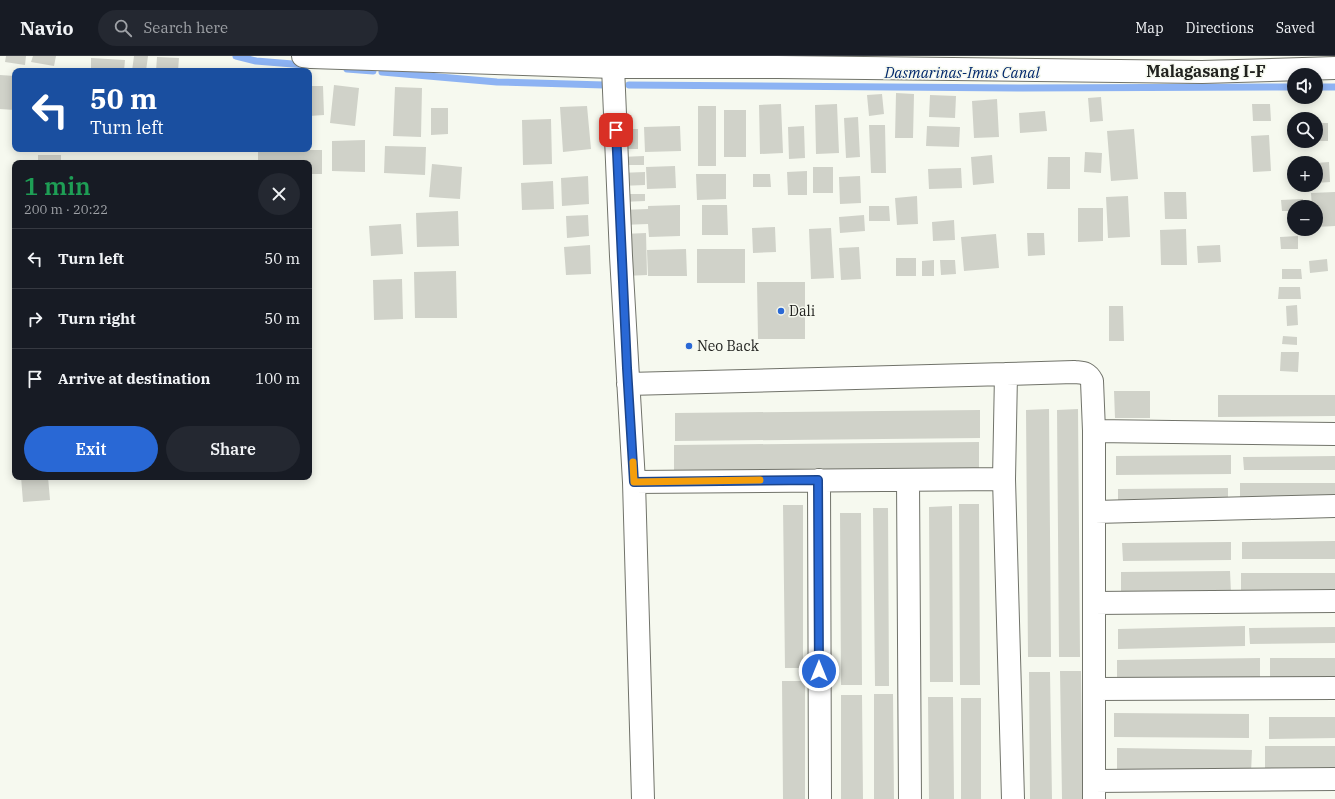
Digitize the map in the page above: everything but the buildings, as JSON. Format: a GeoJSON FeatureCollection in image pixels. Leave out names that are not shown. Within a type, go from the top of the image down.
{"type":"FeatureCollection","features":[{"type":"Feature","properties":{"kind":"street"},"geometry":{"type":"LineString","coordinates":[[303,56],[613,67],[778,67],[1202,72],[1335,68]]}},
{"type":"Feature","properties":{"kind":"street"},"geometry":{"type":"LineString","coordinates":[[613,67],[634,482],[643,799]]}},
{"type":"Feature","properties":{"kind":"street"},"geometry":{"type":"LineString","coordinates":[[628,384],[1074,372],[1088,375],[1092,381],[1094,431],[1094,790],[1335,779]]}},
{"type":"Feature","properties":{"kind":"street"},"geometry":{"type":"LineString","coordinates":[[1006,374],[1004,480],[1013,799]]}},
{"type":"Feature","properties":{"kind":"street"},"geometry":{"type":"LineString","coordinates":[[1094,431],[1335,434]]}},
{"type":"Feature","properties":{"kind":"street"},"geometry":{"type":"LineString","coordinates":[[818,480],[820,799]]}},
{"type":"Feature","properties":{"kind":"street"},"geometry":{"type":"LineString","coordinates":[[908,480],[910,799]]}},
{"type":"Feature","properties":{"kind":"street"},"geometry":{"type":"LineString","coordinates":[[634,482],[1004,480]]}},
{"type":"Feature","properties":{"kind":"street"},"geometry":{"type":"LineString","coordinates":[[1095,512],[1335,506]]}},
{"type":"Feature","properties":{"kind":"street"},"geometry":{"type":"LineString","coordinates":[[1094,603],[1335,601]]}},
{"type":"Feature","properties":{"kind":"street"},"geometry":{"type":"LineString","coordinates":[[1095,689],[1335,688]]}},
{"type":"Feature","properties":{"kind":"waterway","name":"Dasmarinas-Imus Canal"},"geometry":{"type":"LineString","coordinates":[[236,56],[256,61],[305,65]]}},
{"type":"Feature","properties":{"kind":"waterway","name":"Dasmarinas-Imus Canal"},"geometry":{"type":"LineString","coordinates":[[347,69],[373,71]]}},
{"type":"Feature","properties":{"kind":"waterway","name":"Dasmarinas-Imus Canal"},"geometry":{"type":"LineString","coordinates":[[382,72],[497,82],[604,85]]}},
{"type":"Feature","properties":{"kind":"waterway","name":"Dasmarinas-Imus Canal"},"geometry":{"type":"LineString","coordinates":[[629,85],[1021,88],[1287,87]]}},
{"type":"Feature","properties":{"kind":"waterway","name":"Dasmarinas-Imus Canal"},"geometry":{"type":"LineString","coordinates":[[1323,87],[1335,87]]}},
{"type":"Feature","properties":{"kind":"slow traffic"},"geometry":{"type":"LineString","coordinates":[[633,462],[634,482],[760,480]]}},
{"type":"Feature","properties":{"kind":"place","name":"Dali"},"geometry":{"type":"Point","coordinates":[781,311]}},
{"type":"Feature","properties":{"kind":"place","name":"Neo Back"},"geometry":{"type":"Point","coordinates":[689,346]}},
{"type":"Feature","properties":{"kind":"district","name":"Malagasang I-F"},"geometry":{"type":"Point","coordinates":[1206,71]}},
{"type":"Feature","properties":{"kind":"route"},"geometry":{"type":"LineString","coordinates":[[616,130],[621,256],[634,482],[818,480],[819,671]]}}]}
